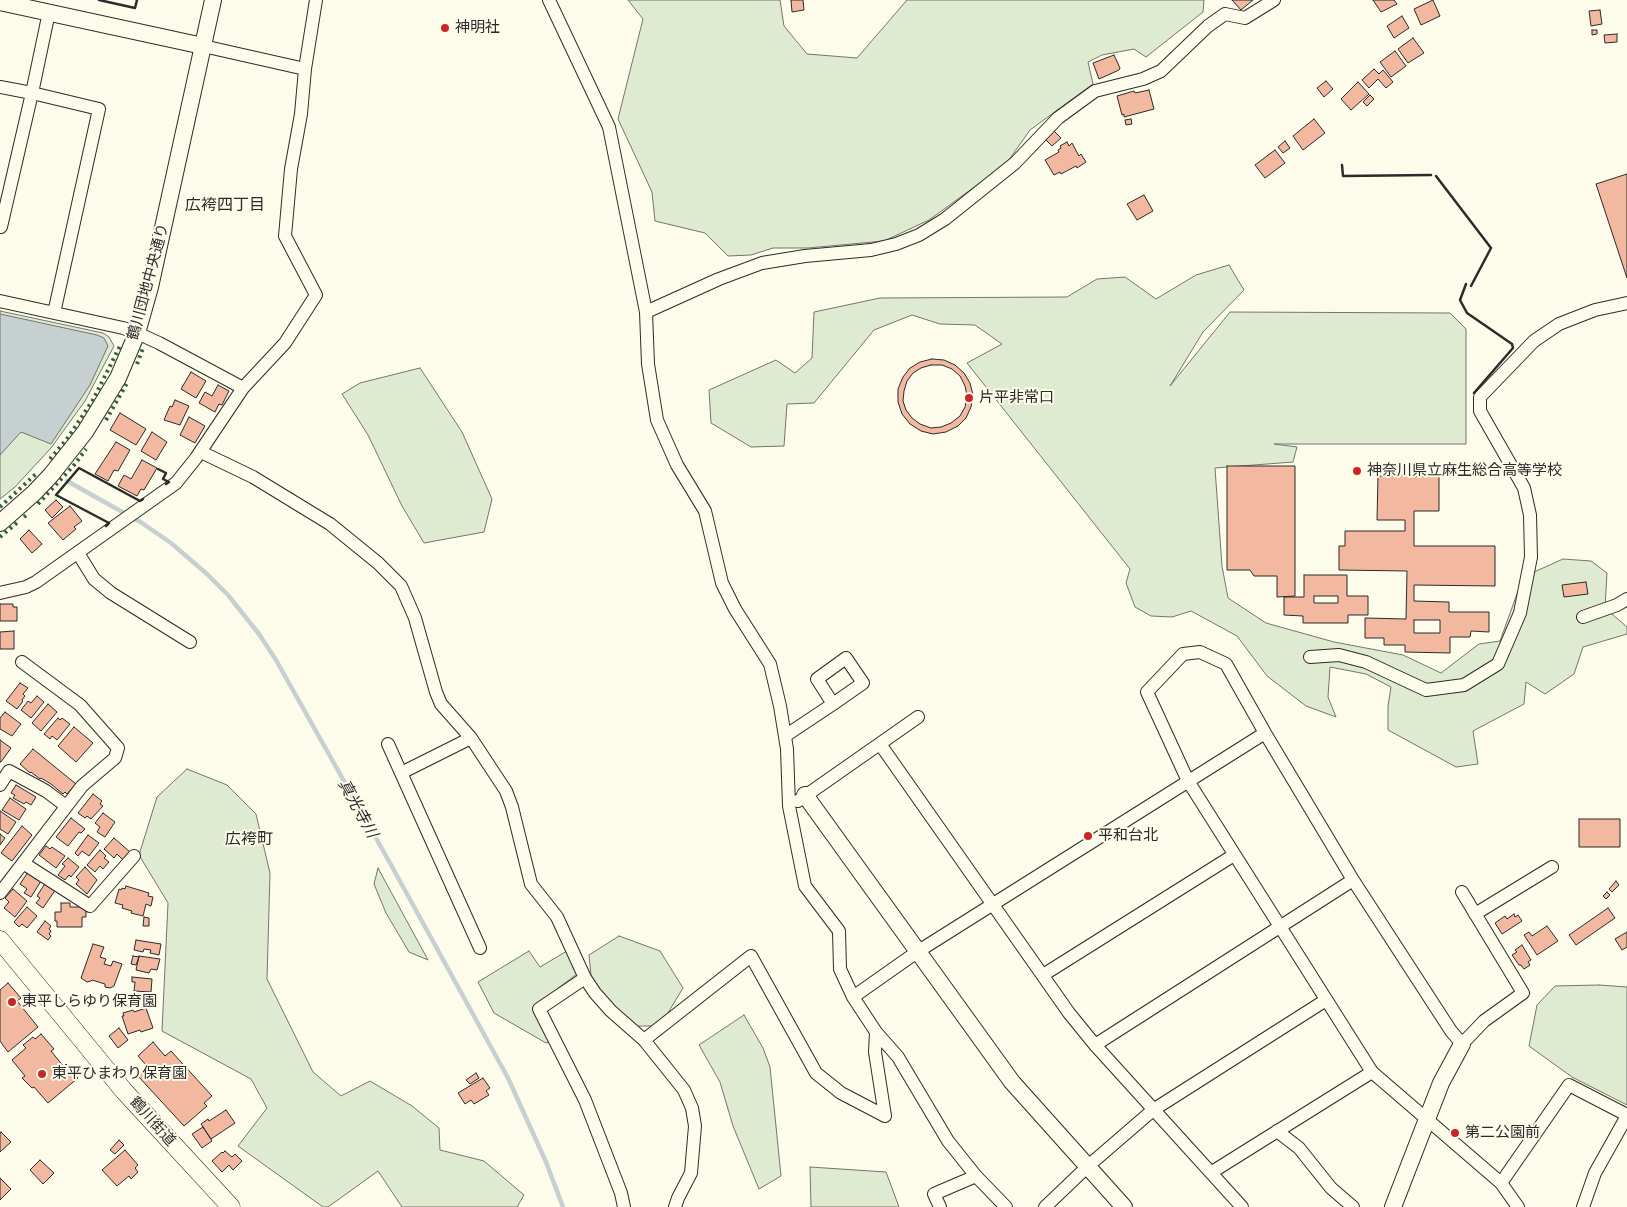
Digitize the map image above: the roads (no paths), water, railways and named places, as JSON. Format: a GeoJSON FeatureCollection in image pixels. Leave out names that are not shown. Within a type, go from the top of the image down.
{"type":"FeatureCollection","features":[{"type":"Feature","properties":{"kind":"main road","name":"鶴川街道"},"geometry":{"type":"LineString","coordinates":[[0,940],[124,1091],[231,1207]]}},
{"type":"Feature","properties":{"kind":"street","name":"鶴川団地中央通り"},"geometry":{"type":"LineString","coordinates":[[0,523],[46,481],[85,432],[118,378],[137,333],[150,287],[214,0]]}},
{"type":"Feature","properties":{"kind":"street"},"geometry":{"type":"LineString","coordinates":[[0,593],[26,588],[78,553],[120,521],[176,484],[201,452],[202,447],[243,388],[285,343],[316,295],[284,236],[291,168],[301,114],[305,69],[316,0]]}},
{"type":"Feature","properties":{"kind":"street"},"geometry":{"type":"LineString","coordinates":[[549,0],[609,127],[646,312],[648,364],[657,420],[677,465],[705,511],[722,582],[735,609],[770,664],[785,736],[789,806],[805,886],[839,931],[840,969],[853,996],[876,1032],[898,1057],[948,1141],[976,1176],[1006,1207]]}},
{"type":"Feature","properties":{"kind":"street"},"geometry":{"type":"LineString","coordinates":[[646,312],[718,279],[762,263],[805,256],[871,250],[896,244],[918,235],[945,219],[1015,163],[1058,118],[1095,91],[1143,79],[1161,71],[1208,26],[1225,14],[1245,18],[1274,0]]}},
{"type":"Feature","properties":{"kind":"street"},"geometry":{"type":"LineString","coordinates":[[0,2],[305,69]]}},
{"type":"Feature","properties":{"kind":"street"},"geometry":{"type":"LineString","coordinates":[[0,228],[32,94],[49,12]]}},
{"type":"Feature","properties":{"kind":"street"},"geometry":{"type":"LineString","coordinates":[[0,87],[99,109],[54,313]]}},
{"type":"Feature","properties":{"kind":"street"},"geometry":{"type":"LineString","coordinates":[[0,301],[123,328],[137,333],[243,388]]}},
{"type":"Feature","properties":{"kind":"street"},"geometry":{"type":"LineString","coordinates":[[1310,657],[1338,655],[1366,662],[1426,690],[1464,685],[1498,664],[1520,613],[1531,557],[1530,514],[1524,488],[1480,411],[1480,397],[1534,341],[1559,324],[1595,310],[1627,303]]}},
{"type":"Feature","properties":{"kind":"street"},"geometry":{"type":"LineString","coordinates":[[201,452],[253,477],[314,513],[394,577],[401,586],[415,618],[441,704],[471,738],[506,791],[512,807],[531,884],[557,917],[585,978],[595,993],[611,1011],[644,1040],[684,1090],[692,1108],[695,1126],[691,1173],[675,1207]]}},
{"type":"Feature","properties":{"kind":"street"},"geometry":{"type":"LineString","coordinates":[[78,553],[94,579],[111,593],[190,642]]}},
{"type":"Feature","properties":{"kind":"street"},"geometry":{"type":"LineString","coordinates":[[1583,617],[1617,605],[1627,599]]}},
{"type":"Feature","properties":{"kind":"street"},"geometry":{"type":"LineString","coordinates":[[1462,1044],[1451,1031],[1352,880],[1264,733],[1226,664],[1200,652],[1183,654],[1147,692],[1188,781],[1372,1072],[1501,1183],[1518,1207]]}},
{"type":"Feature","properties":{"kind":"street"},"geometry":{"type":"LineString","coordinates":[[0,893],[82,786],[115,758],[118,748],[80,705],[22,662]]}},
{"type":"Feature","properties":{"kind":"street"},"geometry":{"type":"LineString","coordinates":[[785,736],[833,704]]}},
{"type":"Feature","properties":{"kind":"street"},"geometry":{"type":"LineString","coordinates":[[789,806],[918,717]]}},
{"type":"Feature","properties":{"kind":"street"},"geometry":{"type":"LineString","coordinates":[[853,996],[917,952],[1264,733]]}},
{"type":"Feature","properties":{"kind":"street"},"geometry":{"type":"LineString","coordinates":[[401,773],[471,738]]}},
{"type":"Feature","properties":{"kind":"street"},"geometry":{"type":"LineString","coordinates":[[388,744],[480,948]]}},
{"type":"Feature","properties":{"kind":"street"},"geometry":{"type":"LineString","coordinates":[[880,744],[1069,1013],[1095,1045],[1242,1207]]}},
{"type":"Feature","properties":{"kind":"street"},"geometry":{"type":"LineString","coordinates":[[0,785],[9,771],[46,791],[66,806]]}},
{"type":"Feature","properties":{"kind":"street"},"geometry":{"type":"LineString","coordinates":[[805,795],[1012,1082],[1124,1207]]}},
{"type":"Feature","properties":{"kind":"street"},"geometry":{"type":"LineString","coordinates":[[1043,975],[1234,855]]}},
{"type":"Feature","properties":{"kind":"street"},"geometry":{"type":"LineString","coordinates":[[23,863],[90,906],[134,856]]}},
{"type":"Feature","properties":{"kind":"street"},"geometry":{"type":"LineString","coordinates":[[1476,914],[1552,867]]}},
{"type":"Feature","properties":{"kind":"street"},"geometry":{"type":"LineString","coordinates":[[1095,1045],[1352,880]]}},
{"type":"Feature","properties":{"kind":"street"},"geometry":{"type":"LineString","coordinates":[[1393,1207],[1441,1083],[1462,1044],[1484,1021],[1523,993],[1462,892]]}},
{"type":"Feature","properties":{"kind":"street"},"geometry":{"type":"LineString","coordinates":[[644,1040],[751,956],[816,1073],[841,1093],[885,1116],[875,1052],[876,1032]]}},
{"type":"Feature","properties":{"kind":"street"},"geometry":{"type":"LineString","coordinates":[[585,978],[539,1010],[585,1100],[621,1193],[624,1207]]}},
{"type":"Feature","properties":{"kind":"street"},"geometry":{"type":"LineString","coordinates":[[1045,1207],[1087,1167],[1153,1110],[1326,1000]]}},
{"type":"Feature","properties":{"kind":"street"},"geometry":{"type":"LineString","coordinates":[[1212,1172],[1372,1072]]}},
{"type":"Feature","properties":{"kind":"street"},"geometry":{"type":"LineString","coordinates":[[1501,1183],[1569,1085],[1627,1116],[1595,1173],[1583,1207]]}},
{"type":"Feature","properties":{"kind":"street"},"geometry":{"type":"LineString","coordinates":[[1277,1131],[1298,1148],[1331,1188],[1353,1207]]}},
{"type":"Feature","properties":{"kind":"street"},"geometry":{"type":"LineString","coordinates":[[940,1207],[934,1194],[976,1176]]}},
{"type":"Feature","properties":{"kind":"waterway","name":"真光寺川"},"geometry":{"type":"LineString","coordinates":[[67,481],[142,523],[171,543],[228,595],[259,634],[276,660],[390,863],[508,1078],[546,1162],[563,1207]]}},
{"type":"Feature","properties":{"kind":"place","name":"神明社"},"geometry":{"type":"Point","coordinates":[445,28]}},
{"type":"Feature","properties":{"kind":"place","name":"片平非常口"},"geometry":{"type":"Point","coordinates":[969,398]}},
{"type":"Feature","properties":{"kind":"place","name":"神奈川県立麻生総合高等学校"},"geometry":{"type":"Point","coordinates":[1357,471]}},
{"type":"Feature","properties":{"kind":"place","name":"平和台北"},"geometry":{"type":"Point","coordinates":[1088,836]}},
{"type":"Feature","properties":{"kind":"place","name":"東平しらゆり保育園"},"geometry":{"type":"Point","coordinates":[12,1002]}},
{"type":"Feature","properties":{"kind":"place","name":"東平ひまわり保育園"},"geometry":{"type":"Point","coordinates":[42,1074]}},
{"type":"Feature","properties":{"kind":"place","name":"第二公園前"},"geometry":{"type":"Point","coordinates":[1455,1133]}},
{"type":"Feature","properties":{"kind":"district","name":"広袴四丁目"},"geometry":{"type":"Point","coordinates":[225,206]}},
{"type":"Feature","properties":{"kind":"district","name":"広袴町"},"geometry":{"type":"Point","coordinates":[249,840]}}]}
